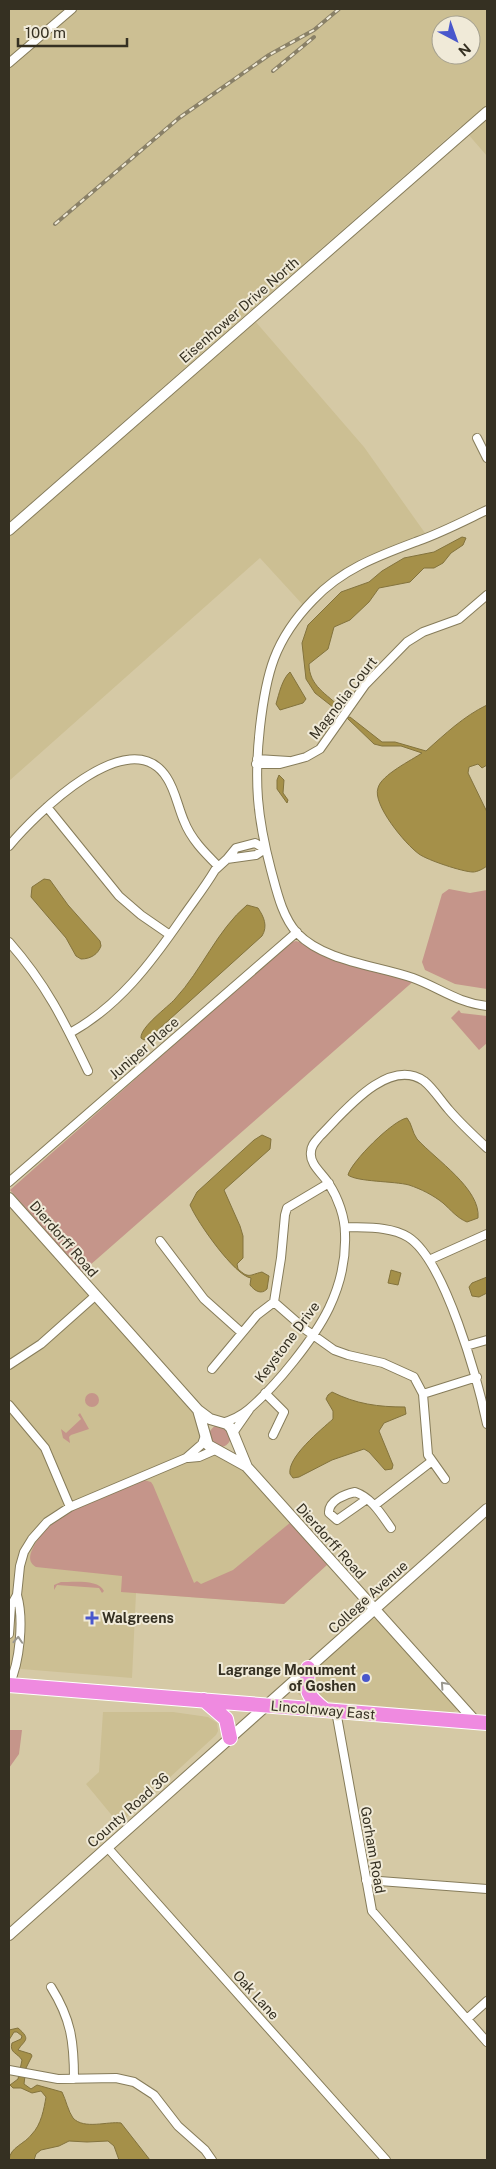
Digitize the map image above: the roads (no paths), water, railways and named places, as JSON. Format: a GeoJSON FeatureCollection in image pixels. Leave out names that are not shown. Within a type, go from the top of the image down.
{"type":"FeatureCollection","features":[{"type":"Feature","properties":{"kind":"highway"},"geometry":{"type":"LineString","coordinates":[[308,1668],[306,1688],[308,1694],[331,1711]]}},
{"type":"Feature","properties":{"kind":"highway","name":"Lincolnway East"},"geometry":{"type":"LineString","coordinates":[[9,1684],[482,1722]]}},
{"type":"Feature","properties":{"kind":"highway"},"geometry":{"type":"LineString","coordinates":[[204,1700],[226,1719],[230,1738]]}},
{"type":"Feature","properties":{"kind":"street"},"geometry":{"type":"LineString","coordinates":[[9,63],[72,9]]}},
{"type":"Feature","properties":{"kind":"street","name":"Eisenhower Drive North"},"geometry":{"type":"LineString","coordinates":[[9,530],[487,112]]}},
{"type":"Feature","properties":{"kind":"street"},"geometry":{"type":"LineString","coordinates":[[477,438],[487,458]]}},
{"type":"Feature","properties":{"kind":"street"},"geometry":{"type":"LineString","coordinates":[[487,510],[362,563],[334,581],[313,600],[291,625],[270,668],[263,703],[256,761],[257,805],[265,849],[280,902],[296,932],[327,954],[387,969],[416,979],[454,998],[487,1006]]}},
{"type":"Feature","properties":{"kind":"street","name":"Magnolia Court"},"geometry":{"type":"LineString","coordinates":[[256,761],[289,761],[320,749],[340,718],[374,674],[407,642],[424,632],[453,623],[487,595]]}},
{"type":"Feature","properties":{"kind":"street"},"geometry":{"type":"LineString","coordinates":[[9,846],[48,807],[78,783],[109,764],[123,759],[142,760],[155,766],[167,777],[184,822],[193,838],[218,866]]}},
{"type":"Feature","properties":{"kind":"street"},"geometry":{"type":"LineString","coordinates":[[48,807],[119,896],[141,915],[170,935]]}},
{"type":"Feature","properties":{"kind":"street"},"geometry":{"type":"LineString","coordinates":[[70,1033],[87,1023],[120,996],[143,972],[218,866],[236,848],[255,843],[265,849]]}},
{"type":"Feature","properties":{"kind":"street","name":"Juniper Place"},"geometry":{"type":"LineString","coordinates":[[9,1182],[296,932]]}},
{"type":"Feature","properties":{"kind":"street"},"geometry":{"type":"LineString","coordinates":[[9,942],[42,982],[88,1071]]}},
{"type":"Feature","properties":{"kind":"street","name":"Keystone Drive"},"geometry":{"type":"LineString","coordinates":[[233,1435],[249,1410],[312,1334],[329,1307],[338,1287],[345,1250],[345,1227],[338,1199],[329,1183],[313,1162],[310,1153],[312,1144],[368,1091],[385,1079],[398,1074],[424,1081],[460,1122],[487,1148]]}},
{"type":"Feature","properties":{"kind":"street"},"geometry":{"type":"LineString","coordinates":[[212,1369],[258,1315],[274,1302],[282,1258],[287,1208],[329,1183]]}},
{"type":"Feature","properties":{"kind":"street","name":"Dierdorff Road"},"geometry":{"type":"LineString","coordinates":[[9,1198],[198,1410],[231,1428],[247,1467],[375,1610],[482,1722]]}},
{"type":"Feature","properties":{"kind":"street"},"geometry":{"type":"LineString","coordinates":[[345,1227],[377,1228],[398,1232],[419,1246],[442,1284],[466,1346],[477,1377],[487,1424]]}},
{"type":"Feature","properties":{"kind":"street"},"geometry":{"type":"LineString","coordinates":[[429,1260],[487,1234]]}},
{"type":"Feature","properties":{"kind":"street"},"geometry":{"type":"LineString","coordinates":[[160,1241],[204,1298],[242,1333]]}},
{"type":"Feature","properties":{"kind":"street"},"geometry":{"type":"LineString","coordinates":[[9,1365],[42,1344],[95,1296]]}},
{"type":"Feature","properties":{"kind":"street"},"geometry":{"type":"LineString","coordinates":[[274,1302],[334,1350],[348,1356],[383,1363],[414,1377],[423,1394],[428,1455],[432,1462],[437,1465],[445,1479]]}},
{"type":"Feature","properties":{"kind":"street"},"geometry":{"type":"LineString","coordinates":[[466,1346],[487,1338]]}},
{"type":"Feature","properties":{"kind":"street"},"geometry":{"type":"LineString","coordinates":[[423,1394],[477,1377]]}},
{"type":"Feature","properties":{"kind":"street"},"geometry":{"type":"LineString","coordinates":[[265,1393],[284,1412],[273,1435]]}},
{"type":"Feature","properties":{"kind":"street"},"geometry":{"type":"LineString","coordinates":[[9,1405],[44,1448],[70,1507]]}},
{"type":"Feature","properties":{"kind":"street","name":"Dierdorff Road"},"geometry":{"type":"LineString","coordinates":[[198,1410],[208,1444],[247,1467]]}},
{"type":"Feature","properties":{"kind":"street","name":"Keystone Drive"},"geometry":{"type":"LineString","coordinates":[[221,1422],[249,1410]]}},
{"type":"Feature","properties":{"kind":"street"},"geometry":{"type":"LineString","coordinates":[[9,1634],[11,1606],[17,1595],[20,1566],[24,1552],[32,1538],[48,1522],[70,1507],[186,1458],[202,1444],[211,1426],[221,1422]]}},
{"type":"Feature","properties":{"kind":"street"},"geometry":{"type":"LineString","coordinates":[[186,1458],[199,1457],[228,1448],[233,1435]]}},
{"type":"Feature","properties":{"kind":"street"},"geometry":{"type":"LineString","coordinates":[[374,1505],[432,1462]]}},
{"type":"Feature","properties":{"kind":"street"},"geometry":{"type":"LineString","coordinates":[[366,1498],[337,1520],[331,1517],[329,1513],[328,1507],[331,1503],[351,1492],[360,1494],[366,1498],[374,1505],[392,1528]]}},
{"type":"Feature","properties":{"kind":"street","name":"College Avenue"},"geometry":{"type":"LineString","coordinates":[[267,1705],[487,1510]]}},
{"type":"Feature","properties":{"kind":"street"},"geometry":{"type":"LineString","coordinates":[[9,1684],[16,1669],[21,1608],[17,1595]]}},
{"type":"Feature","properties":{"kind":"street","name":"County Road 36"},"geometry":{"type":"LineString","coordinates":[[9,1936],[267,1705]]}},
{"type":"Feature","properties":{"kind":"street","name":"Gorham Road"},"geometry":{"type":"LineString","coordinates":[[331,1711],[370,1904],[375,1915],[487,2042]]}},
{"type":"Feature","properties":{"kind":"street","name":"Oak Lane"},"geometry":{"type":"LineString","coordinates":[[107,1847],[386,2160]]}},
{"type":"Feature","properties":{"kind":"street"},"geometry":{"type":"LineString","coordinates":[[366,1880],[487,1889]]}},
{"type":"Feature","properties":{"kind":"street"},"geometry":{"type":"LineString","coordinates":[[51,1987],[63,2007],[70,2025],[74,2053],[74,2079]]}},
{"type":"Feature","properties":{"kind":"street"},"geometry":{"type":"LineString","coordinates":[[467,2019],[487,2001]]}},
{"type":"Feature","properties":{"kind":"street"},"geometry":{"type":"LineString","coordinates":[[9,2070],[42,2077],[74,2079],[116,2078],[141,2086],[154,2095],[178,2126],[205,2150],[212,2160]]}},
{"type":"Feature","properties":{"kind":"railway"},"geometry":{"type":"LineString","coordinates":[[55,224],[179,118],[269,55],[314,30],[339,9]]}},
{"type":"Feature","properties":{"kind":"railway"},"geometry":{"type":"LineString","coordinates":[[273,71],[314,37]]}},
{"type":"Feature","properties":{"kind":"place","name":"Walgreens"},"geometry":{"type":"Point","coordinates":[92,1618]}},
{"type":"Feature","properties":{"kind":"place","name":"Lagrange Monument of Goshen"},"geometry":{"type":"Point","coordinates":[366,1678]}}]}
